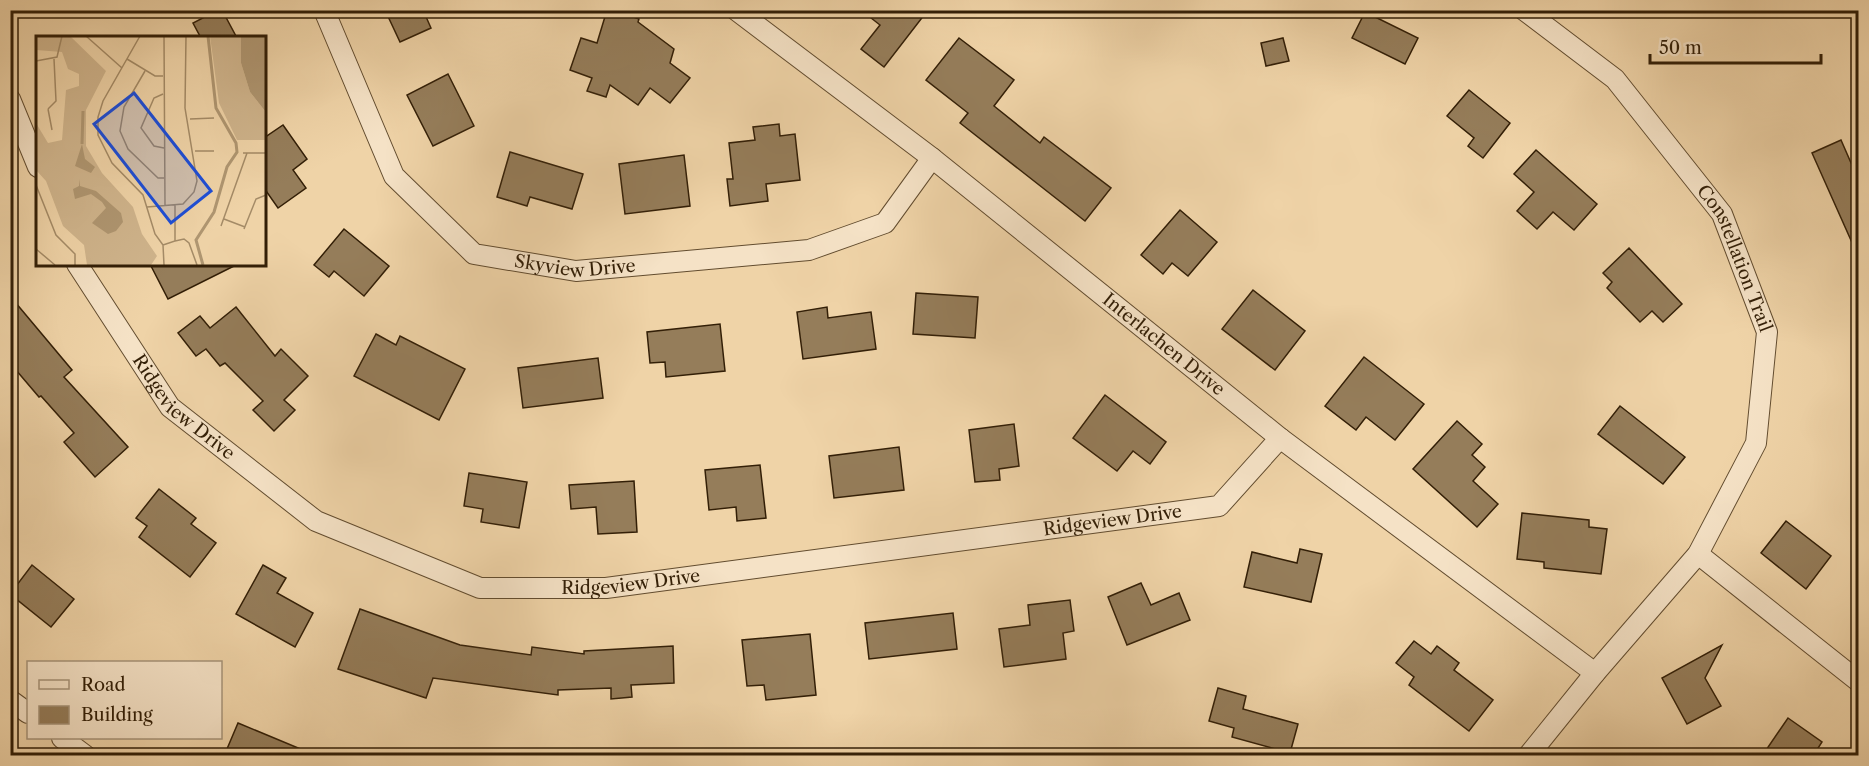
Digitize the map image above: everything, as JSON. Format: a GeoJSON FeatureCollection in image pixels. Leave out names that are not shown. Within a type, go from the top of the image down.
{"type":"FeatureCollection","features":[{"type":"Feature","properties":{"kind":"street","name":"Skyview Drive"},"geometry":{"type":"LineString","coordinates":[[324,10],[394,176],[474,254],[576,271],[809,250],[885,223],[932,158]]}},
{"type":"Feature","properties":{"kind":"street","name":"Interlachen Drive"},"geometry":{"type":"LineString","coordinates":[[736,10],[932,158],[1280,438],[1595,673]]}},
{"type":"Feature","properties":{"kind":"street","name":"Constellation Trail"},"geometry":{"type":"LineString","coordinates":[[1524,10],[1615,79],[1722,214],[1767,332],[1756,443],[1698,554],[1595,673],[1528,756]]}},
{"type":"Feature","properties":{"kind":"street"},"geometry":{"type":"LineString","coordinates":[[10,99],[36,161]]}},
{"type":"Feature","properties":{"kind":"street","name":"Ridgeview Drive"},"geometry":{"type":"LineString","coordinates":[[78,266],[170,407],[316,521],[480,588],[606,588],[1219,506],[1280,438]]}},
{"type":"Feature","properties":{"kind":"street"},"geometry":{"type":"LineString","coordinates":[[1698,554],[1858,681]]}},
{"type":"Feature","properties":{"kind":"street"},"geometry":{"type":"LineString","coordinates":[[10,700],[27,712]]}},
{"type":"Feature","properties":{"kind":"street"},"geometry":{"type":"LineString","coordinates":[[63,739],[86,756]]}},
{"type":"Feature","properties":{"kind":"building"},"geometry":{"type":"Polygon","coordinates":[[[222,10],[236,36],[200,36],[193,23],[222,10]]]}},
{"type":"Feature","properties":{"kind":"building"},"geometry":{"type":"Polygon","coordinates":[[[385,10],[423,10],[431,28],[400,42],[385,10]]]}},
{"type":"Feature","properties":{"kind":"building"},"geometry":{"type":"Polygon","coordinates":[[[607,10],[614,10],[639,19],[638,22],[674,49],[670,63],[690,78],[670,103],[650,88],[638,105],[610,85],[606,97],[587,91],[592,78],[570,70],[581,38],[597,43],[607,10]]]}},
{"type":"Feature","properties":{"kind":"building"},"geometry":{"type":"Polygon","coordinates":[[[861,10],[928,10],[884,67],[861,49],[880,25],[861,10]]]}},
{"type":"Feature","properties":{"kind":"building"},"geometry":{"type":"Polygon","coordinates":[[[1365,12],[1418,38],[1405,64],[1352,38],[1365,12]]]}},
{"type":"Feature","properties":{"kind":"building"},"geometry":{"type":"Polygon","coordinates":[[[959,38],[1014,80],[994,106],[1040,143],[1044,137],[1111,188],[1085,221],[960,123],[968,113],[926,80],[959,38]]]}},
{"type":"Feature","properties":{"kind":"building"},"geometry":{"type":"Polygon","coordinates":[[[1283,38],[1289,61],[1266,66],[1261,43],[1283,38]]]}},
{"type":"Feature","properties":{"kind":"building"},"geometry":{"type":"Polygon","coordinates":[[[448,74],[474,126],[433,146],[407,95],[448,74]]]}},
{"type":"Feature","properties":{"kind":"building"},"geometry":{"type":"Polygon","coordinates":[[[1469,90],[1510,123],[1483,158],[1468,146],[1474,138],[1447,116],[1469,90]]]}},
{"type":"Feature","properties":{"kind":"building"},"geometry":{"type":"Polygon","coordinates":[[[779,124],[780,136],[795,134],[800,180],[766,184],[768,201],[730,206],[727,179],[733,179],[729,143],[755,140],[753,127],[779,124]]]}},
{"type":"Feature","properties":{"kind":"building"},"geometry":{"type":"Polygon","coordinates":[[[283,125],[307,159],[293,170],[306,188],[278,208],[266,191],[266,137],[283,125]]]}},
{"type":"Feature","properties":{"kind":"building"},"geometry":{"type":"Polygon","coordinates":[[[1841,140],[1858,179],[1858,256],[1812,153],[1841,140]]]}},
{"type":"Feature","properties":{"kind":"building"},"geometry":{"type":"Polygon","coordinates":[[[1536,150],[1597,204],[1574,230],[1553,212],[1537,229],[1517,211],[1534,192],[1514,174],[1536,150]]]}},
{"type":"Feature","properties":{"kind":"building"},"geometry":{"type":"Polygon","coordinates":[[[510,152],[583,174],[572,209],[530,197],[527,206],[497,197],[510,152]]]}},
{"type":"Feature","properties":{"kind":"building"},"geometry":{"type":"Polygon","coordinates":[[[684,155],[690,206],[625,214],[619,164],[684,155]]]}},
{"type":"Feature","properties":{"kind":"building"},"geometry":{"type":"Polygon","coordinates":[[[1180,210],[1217,242],[1188,276],[1172,263],[1163,274],[1141,255],[1180,210]]]}},
{"type":"Feature","properties":{"kind":"building"},"geometry":{"type":"Polygon","coordinates":[[[344,229],[389,266],[364,296],[334,271],[329,277],[314,265],[344,229]]]}},
{"type":"Feature","properties":{"kind":"building"},"geometry":{"type":"Polygon","coordinates":[[[1629,248],[1682,304],[1663,322],[1652,311],[1640,322],[1607,288],[1612,282],[1603,273],[1629,248]]]}},
{"type":"Feature","properties":{"kind":"building"},"geometry":{"type":"Polygon","coordinates":[[[151,266],[234,266],[168,299],[151,266]]]}},
{"type":"Feature","properties":{"kind":"building"},"geometry":{"type":"Polygon","coordinates":[[[1253,290],[1305,331],[1275,370],[1222,329],[1253,290]]]}},
{"type":"Feature","properties":{"kind":"building"},"geometry":{"type":"Polygon","coordinates":[[[916,293],[978,297],[975,338],[913,334],[916,293]]]}},
{"type":"Feature","properties":{"kind":"building"},"geometry":{"type":"Polygon","coordinates":[[[10,296],[72,370],[64,377],[128,447],[95,477],[64,442],[74,433],[10,363],[10,296]]]}},
{"type":"Feature","properties":{"kind":"building"},"geometry":{"type":"Polygon","coordinates":[[[236,307],[275,356],[281,349],[308,376],[284,400],[295,410],[274,431],[253,410],[263,401],[225,363],[220,366],[206,349],[196,356],[178,333],[200,316],[210,328],[236,307]]]}},
{"type":"Feature","properties":{"kind":"building"},"geometry":{"type":"Polygon","coordinates":[[[827,307],[828,318],[871,312],[876,349],[803,359],[797,312],[827,307]]]}},
{"type":"Feature","properties":{"kind":"building"},"geometry":{"type":"Polygon","coordinates":[[[720,324],[725,371],[666,377],[665,362],[650,363],[647,332],[720,324]]]}},
{"type":"Feature","properties":{"kind":"building"},"geometry":{"type":"Polygon","coordinates":[[[376,334],[396,345],[400,336],[465,369],[439,420],[354,376],[376,334]]]}},
{"type":"Feature","properties":{"kind":"building"},"geometry":{"type":"Polygon","coordinates":[[[1364,357],[1424,404],[1395,440],[1366,417],[1356,430],[1325,406],[1364,357]]]}},
{"type":"Feature","properties":{"kind":"building"},"geometry":{"type":"Polygon","coordinates":[[[598,358],[603,398],[523,408],[518,368],[598,358]]]}},
{"type":"Feature","properties":{"kind":"building"},"geometry":{"type":"Polygon","coordinates":[[[1105,395],[1166,442],[1150,464],[1133,451],[1117,471],[1073,438],[1105,395]]]}},
{"type":"Feature","properties":{"kind":"building"},"geometry":{"type":"Polygon","coordinates":[[[1620,406],[1685,457],[1663,484],[1598,434],[1620,406]]]}},
{"type":"Feature","properties":{"kind":"building"},"geometry":{"type":"Polygon","coordinates":[[[1457,421],[1482,444],[1472,455],[1485,467],[1473,481],[1498,504],[1477,527],[1413,469],[1457,421]]]}},
{"type":"Feature","properties":{"kind":"building"},"geometry":{"type":"Polygon","coordinates":[[[1014,424],[1019,466],[999,469],[1000,480],[975,482],[969,430],[1014,424]]]}},
{"type":"Feature","properties":{"kind":"building"},"geometry":{"type":"Polygon","coordinates":[[[899,447],[904,490],[834,498],[829,456],[899,447]]]}},
{"type":"Feature","properties":{"kind":"building"},"geometry":{"type":"Polygon","coordinates":[[[760,465],[766,518],[737,521],[736,507],[709,510],[705,470],[760,465]]]}},
{"type":"Feature","properties":{"kind":"building"},"geometry":{"type":"Polygon","coordinates":[[[469,473],[527,482],[519,528],[481,522],[483,509],[464,506],[469,473]]]}},
{"type":"Feature","properties":{"kind":"building"},"geometry":{"type":"Polygon","coordinates":[[[634,481],[637,532],[598,534],[596,507],[571,509],[569,485],[634,481]]]}},
{"type":"Feature","properties":{"kind":"building"},"geometry":{"type":"Polygon","coordinates":[[[159,489],[196,518],[191,524],[216,543],[190,577],[139,537],[147,526],[136,518],[159,489]]]}},
{"type":"Feature","properties":{"kind":"building"},"geometry":{"type":"Polygon","coordinates":[[[1522,513],[1589,520],[1589,527],[1607,529],[1601,574],[1544,568],[1544,562],[1517,559],[1522,513]]]}},
{"type":"Feature","properties":{"kind":"building"},"geometry":{"type":"Polygon","coordinates":[[[1786,521],[1831,556],[1806,589],[1761,553],[1786,521]]]}},
{"type":"Feature","properties":{"kind":"building"},"geometry":{"type":"Polygon","coordinates":[[[1300,549],[1322,554],[1311,602],[1244,587],[1252,552],[1297,563],[1300,549]]]}},
{"type":"Feature","properties":{"kind":"building"},"geometry":{"type":"Polygon","coordinates":[[[32,565],[74,599],[51,627],[10,594],[32,565]]]}},
{"type":"Feature","properties":{"kind":"building"},"geometry":{"type":"Polygon","coordinates":[[[263,565],[286,578],[277,593],[313,613],[295,647],[236,614],[263,565]]]}},
{"type":"Feature","properties":{"kind":"building"},"geometry":{"type":"Polygon","coordinates":[[[1141,583],[1151,605],[1179,593],[1190,620],[1127,645],[1108,597],[1141,583]]]}},
{"type":"Feature","properties":{"kind":"building"},"geometry":{"type":"Polygon","coordinates":[[[1070,600],[1074,631],[1063,633],[1066,659],[1004,667],[999,629],[1030,625],[1028,605],[1070,600]]]}},
{"type":"Feature","properties":{"kind":"building"},"geometry":{"type":"Polygon","coordinates":[[[360,609],[460,645],[531,655],[532,647],[584,654],[584,651],[673,646],[674,683],[631,685],[632,697],[611,699],[611,688],[558,690],[558,695],[433,678],[426,698],[338,669],[360,609]]]}},
{"type":"Feature","properties":{"kind":"building"},"geometry":{"type":"Polygon","coordinates":[[[953,613],[957,649],[869,659],[865,623],[953,613]]]}},
{"type":"Feature","properties":{"kind":"building"},"geometry":{"type":"Polygon","coordinates":[[[810,634],[816,695],[766,700],[764,685],[747,686],[742,640],[810,634]]]}},
{"type":"Feature","properties":{"kind":"building"},"geometry":{"type":"Polygon","coordinates":[[[1414,641],[1431,654],[1437,646],[1459,663],[1454,670],[1493,700],[1469,731],[1409,685],[1414,677],[1396,663],[1414,641]]]}},
{"type":"Feature","properties":{"kind":"building"},"geometry":{"type":"Polygon","coordinates":[[[1722,645],[1705,678],[1721,706],[1687,724],[1662,678],[1722,645]]]}},
{"type":"Feature","properties":{"kind":"building"},"geometry":{"type":"Polygon","coordinates":[[[1218,688],[1246,696],[1243,709],[1298,724],[1290,753],[1232,737],[1234,728],[1209,721],[1218,688]]]}},
{"type":"Feature","properties":{"kind":"building"},"geometry":{"type":"Polygon","coordinates":[[[1788,718],[1822,742],[1813,756],[1762,756],[1788,718]]]}},
{"type":"Feature","properties":{"kind":"building"},"geometry":{"type":"Polygon","coordinates":[[[238,723],[315,755],[315,756],[224,756],[238,723]]]}}]}
